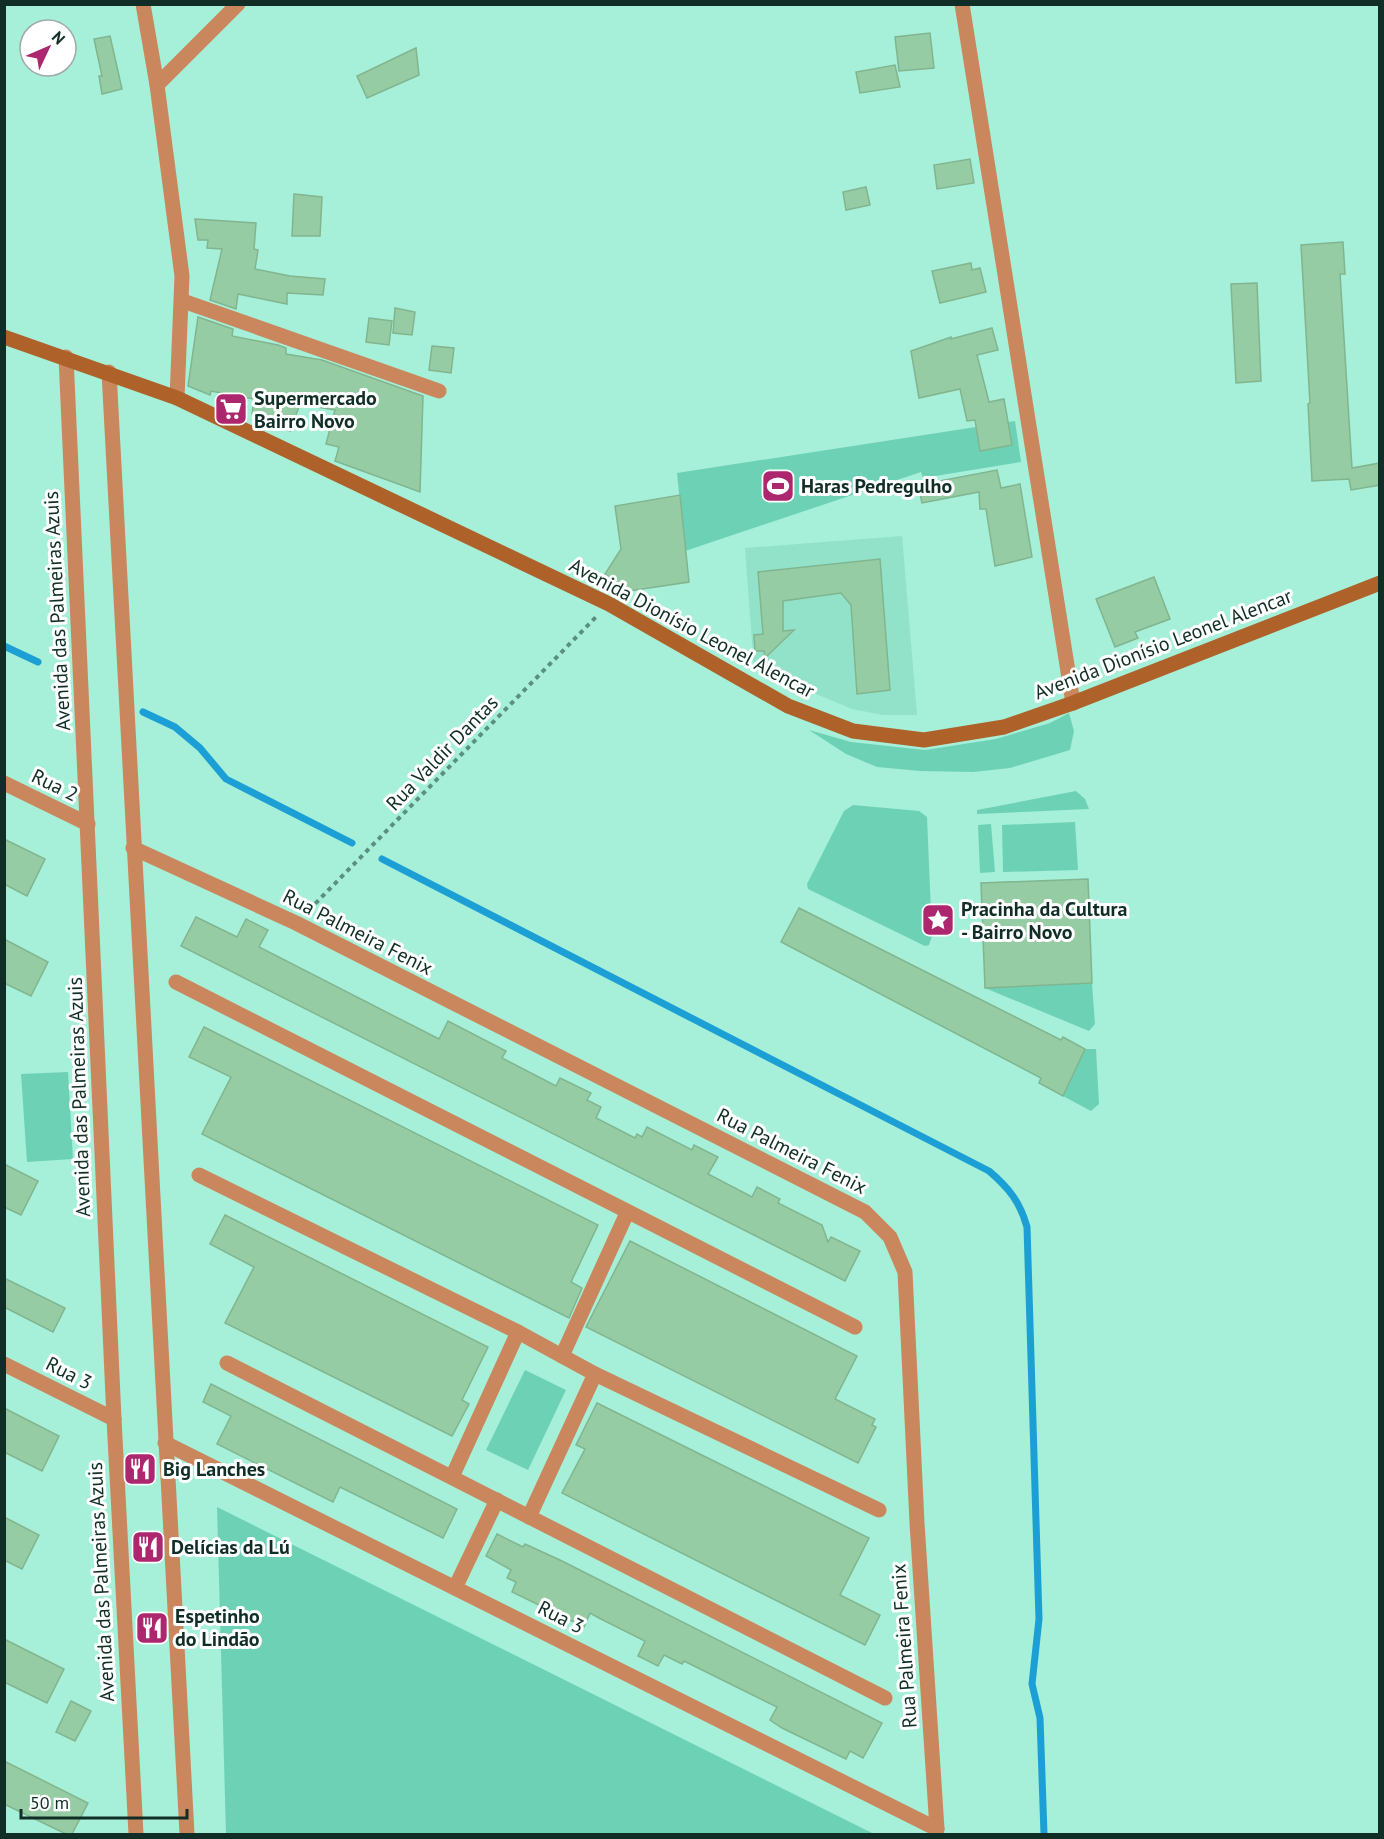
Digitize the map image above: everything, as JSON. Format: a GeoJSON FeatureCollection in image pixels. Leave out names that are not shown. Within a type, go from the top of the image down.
{"type":"FeatureCollection","features":[{"type":"Feature","properties":{"kind":"street"},"geometry":{"type":"LineString","coordinates":[[143,4],[157,85],[180,257],[183,301],[177,398]]}},
{"type":"Feature","properties":{"kind":"street"},"geometry":{"type":"LineString","coordinates":[[157,85],[238,4]]}},
{"type":"Feature","properties":{"kind":"street"},"geometry":{"type":"LineString","coordinates":[[962,4],[1073,703]]}},
{"type":"Feature","properties":{"kind":"street"},"geometry":{"type":"LineString","coordinates":[[183,301],[439,391]]}},
{"type":"Feature","properties":{"kind":"street","name":"Avenida Dionísio Leonel Alencar"},"geometry":{"type":"LineString","coordinates":[[4,337],[109,372],[177,398],[609,604],[788,706],[854,732],[924,740],[1004,727],[1073,703],[1380,583]]}},
{"type":"Feature","properties":{"kind":"street","name":"Avenida das Palmeiras Azuis"},"geometry":{"type":"LineString","coordinates":[[66,357],[114,1419],[136,1834]]}},
{"type":"Feature","properties":{"kind":"street"},"geometry":{"type":"LineString","coordinates":[[109,372],[187,1834]]}},
{"type":"Feature","properties":{"kind":"street","name":"Rua 2"},"geometry":{"type":"LineString","coordinates":[[4,783],[88,824]]}},
{"type":"Feature","properties":{"kind":"street","name":"Rua Palmeira Fenix"},"geometry":{"type":"LineString","coordinates":[[133,848],[296,923],[865,1212],[890,1237],[905,1272],[917,1523],[937,1829]]}},
{"type":"Feature","properties":{"kind":"street"},"geometry":{"type":"LineString","coordinates":[[176,982],[855,1327]]}},
{"type":"Feature","properties":{"kind":"street"},"geometry":{"type":"LineString","coordinates":[[199,1175],[518,1332],[595,1374],[879,1510]]}},
{"type":"Feature","properties":{"kind":"street"},"geometry":{"type":"LineString","coordinates":[[562,1356],[627,1212]]}},
{"type":"Feature","properties":{"kind":"street"},"geometry":{"type":"LineString","coordinates":[[452,1477],[518,1332]]}},
{"type":"Feature","properties":{"kind":"street"},"geometry":{"type":"LineString","coordinates":[[227,1363],[885,1698]]}},
{"type":"Feature","properties":{"kind":"street","name":"Rua 3"},"geometry":{"type":"LineString","coordinates":[[4,1364],[114,1419]]}},
{"type":"Feature","properties":{"kind":"street"},"geometry":{"type":"LineString","coordinates":[[529,1517],[595,1374]]}},
{"type":"Feature","properties":{"kind":"street","name":"Rua 3"},"geometry":{"type":"LineString","coordinates":[[165,1443],[937,1829]]}},
{"type":"Feature","properties":{"kind":"street"},"geometry":{"type":"LineString","coordinates":[[455,1588],[497,1500]]}},
{"type":"Feature","properties":{"kind":"path","name":"Rua Valdir Dantas"},"geometry":{"type":"LineString","coordinates":[[296,923],[609,604]]}},
{"type":"Feature","properties":{"kind":"shaded area","name":"Haras Pedregulho"},"geometry":{"type":"Polygon","coordinates":[[[1015,421],[1021,462],[923,478],[921,472],[685,551],[677,473],[1015,421]]]}},
{"type":"Feature","properties":{"kind":"shaded area"},"geometry":{"type":"Polygon","coordinates":[[[902,536],[917,715],[883,715],[852,709],[754,668],[745,548],[902,536]]]}},
{"type":"Feature","properties":{"kind":"shaded area"},"geometry":{"type":"Polygon","coordinates":[[[1069,713],[1074,731],[1070,750],[1010,768],[973,772],[877,767],[846,754],[809,730],[851,742],[925,750],[996,739],[1050,723],[1069,713]]]}},
{"type":"Feature","properties":{"kind":"shaded area"},"geometry":{"type":"Polygon","coordinates":[[[1076,791],[1085,799],[1089,809],[977,814],[977,810],[1076,791]]]}},
{"type":"Feature","properties":{"kind":"shaded area"},"geometry":{"type":"Polygon","coordinates":[[[853,805],[919,811],[927,817],[932,936],[929,945],[925,946],[808,889],[807,884],[844,811],[853,805]]]}},
{"type":"Feature","properties":{"kind":"shaded area"},"geometry":{"type":"Polygon","coordinates":[[[1075,822],[1078,870],[1003,872],[1002,825],[1075,822]]]}},
{"type":"Feature","properties":{"kind":"shaded area"},"geometry":{"type":"Polygon","coordinates":[[[991,824],[995,872],[980,873],[978,825],[991,824]]]}},
{"type":"Feature","properties":{"kind":"shaded area"},"geometry":{"type":"Polygon","coordinates":[[[1092,983],[1095,1024],[1089,1031],[985,988],[1092,983]]]}},
{"type":"Feature","properties":{"kind":"shaded area"},"geometry":{"type":"Polygon","coordinates":[[[1085,1049],[1096,1049],[1099,1104],[1091,1111],[1063,1096],[1085,1049]]]}},
{"type":"Feature","properties":{"kind":"shaded area"},"geometry":{"type":"Polygon","coordinates":[[[68,1072],[73,1159],[27,1162],[21,1074],[68,1072]]]}},
{"type":"Feature","properties":{"kind":"shaded area"},"geometry":{"type":"Polygon","coordinates":[[[525,1370],[566,1390],[528,1470],[486,1450],[525,1370]]]}},
{"type":"Feature","properties":{"kind":"shaded area"},"geometry":{"type":"Polygon","coordinates":[[[217,1507],[874,1834],[226,1834],[217,1507]]]}},
{"type":"Feature","properties":{"kind":"building"},"geometry":{"type":"Polygon","coordinates":[[[930,33],[934,68],[899,71],[895,37],[930,33]]]}},
{"type":"Feature","properties":{"kind":"building"},"geometry":{"type":"Polygon","coordinates":[[[110,36],[122,89],[102,94],[99,76],[102,76],[94,39],[110,36]]]}},
{"type":"Feature","properties":{"kind":"building"},"geometry":{"type":"Polygon","coordinates":[[[416,48],[419,75],[367,98],[357,76],[416,48]]]}},
{"type":"Feature","properties":{"kind":"building"},"geometry":{"type":"Polygon","coordinates":[[[895,65],[900,87],[860,93],[856,72],[895,65]]]}},
{"type":"Feature","properties":{"kind":"building"},"geometry":{"type":"Polygon","coordinates":[[[970,159],[974,183],[937,189],[934,165],[970,159]]]}},
{"type":"Feature","properties":{"kind":"building"},"geometry":{"type":"Polygon","coordinates":[[[866,187],[870,205],[846,210],[843,192],[866,187]]]}},
{"type":"Feature","properties":{"kind":"building"},"geometry":{"type":"Polygon","coordinates":[[[294,194],[322,197],[320,236],[292,236],[294,194]]]}},
{"type":"Feature","properties":{"kind":"building"},"geometry":{"type":"Polygon","coordinates":[[[195,219],[256,223],[254,249],[258,250],[255,269],[290,276],[325,279],[323,295],[287,293],[287,304],[238,294],[236,309],[210,300],[222,249],[207,248],[208,240],[198,240],[195,219]]]}},
{"type":"Feature","properties":{"kind":"building"},"geometry":{"type":"Polygon","coordinates":[[[1343,242],[1345,274],[1340,274],[1352,468],[1380,463],[1380,485],[1351,490],[1349,479],[1312,481],[1301,245],[1343,242]]]}},
{"type":"Feature","properties":{"kind":"building"},"geometry":{"type":"Polygon","coordinates":[[[971,263],[972,270],[980,268],[986,292],[940,303],[932,271],[971,263]]]}},
{"type":"Feature","properties":{"kind":"building"},"geometry":{"type":"Polygon","coordinates":[[[1257,283],[1261,381],[1236,383],[1231,284],[1257,283]]]}},
{"type":"Feature","properties":{"kind":"building"},"geometry":{"type":"Polygon","coordinates":[[[395,308],[415,312],[412,335],[393,333],[395,308]]]}},
{"type":"Feature","properties":{"kind":"building"},"geometry":{"type":"Polygon","coordinates":[[[198,317],[233,329],[232,336],[278,345],[286,348],[286,354],[322,360],[423,396],[420,492],[335,461],[339,447],[326,444],[335,410],[300,404],[290,431],[252,414],[254,399],[211,391],[210,395],[188,386],[198,317]]]}},
{"type":"Feature","properties":{"kind":"building"},"geometry":{"type":"Polygon","coordinates":[[[369,318],[392,321],[389,345],[366,342],[369,318]]]}},
{"type":"Feature","properties":{"kind":"building"},"geometry":{"type":"Polygon","coordinates":[[[992,328],[998,350],[977,355],[989,402],[1004,399],[1012,445],[980,451],[975,420],[967,421],[960,389],[919,398],[911,351],[951,337],[951,339],[992,328]]]}},
{"type":"Feature","properties":{"kind":"building"},"geometry":{"type":"Polygon","coordinates":[[[432,346],[454,348],[451,373],[429,370],[432,346]]]}},
{"type":"Feature","properties":{"kind":"building"},"geometry":{"type":"Polygon","coordinates":[[[997,470],[1001,488],[1020,484],[1032,557],[995,566],[986,509],[980,509],[979,492],[922,503],[918,485],[997,470]]]}},
{"type":"Feature","properties":{"kind":"building"},"geometry":{"type":"Polygon","coordinates":[[[680,495],[689,582],[629,591],[605,574],[621,549],[615,506],[680,495]]]}},
{"type":"Feature","properties":{"kind":"building"},"geometry":{"type":"Polygon","coordinates":[[[880,559],[890,690],[857,694],[851,605],[841,593],[783,601],[783,631],[794,630],[765,658],[764,651],[755,651],[754,635],[763,634],[758,572],[880,559]]]}},
{"type":"Feature","properties":{"kind":"building"},"geometry":{"type":"Polygon","coordinates":[[[1154,577],[1170,619],[1135,632],[1138,638],[1115,647],[1096,599],[1154,577]]]}},
{"type":"Feature","properties":{"kind":"building"},"geometry":{"type":"Polygon","coordinates":[[[4,839],[45,859],[27,896],[4,884],[4,839]]]}},
{"type":"Feature","properties":{"kind":"building"},"geometry":{"type":"Polygon","coordinates":[[[1088,879],[1092,983],[985,988],[981,883],[1088,879]]]}},
{"type":"Feature","properties":{"kind":"building"},"geometry":{"type":"Polygon","coordinates":[[[799,908],[1061,1040],[1063,1037],[1085,1049],[1063,1096],[1039,1083],[1041,1078],[781,942],[799,908]]]}},
{"type":"Feature","properties":{"kind":"building"},"geometry":{"type":"Polygon","coordinates":[[[196,917],[237,937],[246,919],[268,930],[259,947],[439,1039],[448,1021],[506,1051],[502,1058],[556,1086],[560,1078],[591,1093],[587,1100],[601,1107],[596,1118],[635,1138],[637,1134],[642,1137],[647,1127],[692,1150],[694,1145],[718,1157],[708,1174],[752,1197],[757,1187],[780,1199],[778,1203],[822,1225],[828,1242],[831,1237],[860,1251],[845,1281],[181,946],[196,917]]]}},
{"type":"Feature","properties":{"kind":"building"},"geometry":{"type":"Polygon","coordinates":[[[4,939],[48,962],[31,996],[4,983],[4,939]]]}},
{"type":"Feature","properties":{"kind":"building"},"geometry":{"type":"Polygon","coordinates":[[[204,1027],[598,1225],[571,1282],[582,1288],[569,1318],[202,1134],[231,1077],[189,1057],[204,1027]]]}},
{"type":"Feature","properties":{"kind":"building"},"geometry":{"type":"Polygon","coordinates":[[[4,1164],[38,1181],[21,1215],[4,1207],[4,1164]]]}},
{"type":"Feature","properties":{"kind":"building"},"geometry":{"type":"Polygon","coordinates":[[[225,1215],[488,1347],[462,1400],[469,1404],[452,1436],[225,1323],[254,1267],[210,1244],[225,1215]]]}},
{"type":"Feature","properties":{"kind":"building"},"geometry":{"type":"Polygon","coordinates":[[[630,1241],[857,1356],[835,1399],[875,1419],[872,1425],[876,1427],[858,1463],[586,1327],[630,1241]]]}},
{"type":"Feature","properties":{"kind":"building"},"geometry":{"type":"Polygon","coordinates":[[[4,1278],[65,1308],[53,1332],[4,1307],[4,1278]]]}},
{"type":"Feature","properties":{"kind":"building"},"geometry":{"type":"Polygon","coordinates":[[[211,1384],[457,1509],[443,1538],[340,1487],[333,1502],[217,1444],[231,1416],[203,1402],[211,1384]]]}},
{"type":"Feature","properties":{"kind":"building"},"geometry":{"type":"Polygon","coordinates":[[[597,1403],[869,1538],[840,1595],[880,1615],[865,1645],[562,1493],[585,1449],[576,1445],[597,1403]]]}},
{"type":"Feature","properties":{"kind":"building"},"geometry":{"type":"Polygon","coordinates":[[[4,1408],[59,1436],[42,1471],[4,1452],[4,1408]]]}},
{"type":"Feature","properties":{"kind":"building"},"geometry":{"type":"Polygon","coordinates":[[[4,1517],[39,1535],[22,1569],[4,1560],[4,1517]]]}},
{"type":"Feature","properties":{"kind":"building"},"geometry":{"type":"Polygon","coordinates":[[[497,1534],[523,1547],[525,1544],[562,1561],[882,1723],[863,1758],[850,1751],[846,1759],[782,1728],[770,1720],[777,1707],[684,1661],[682,1664],[664,1655],[658,1666],[638,1656],[645,1641],[590,1613],[584,1627],[512,1592],[516,1582],[507,1578],[511,1570],[486,1556],[497,1534]]]}},
{"type":"Feature","properties":{"kind":"building"},"geometry":{"type":"Polygon","coordinates":[[[4,1639],[64,1669],[47,1703],[4,1682],[4,1639]]]}},
{"type":"Feature","properties":{"kind":"building"},"geometry":{"type":"Polygon","coordinates":[[[71,1701],[91,1711],[75,1741],[56,1732],[71,1701]]]}},
{"type":"Feature","properties":{"kind":"building"},"geometry":{"type":"Polygon","coordinates":[[[4,1761],[88,1803],[72,1834],[66,1834],[4,1804],[4,1761]]]}},
{"type":"Feature","properties":{"kind":"waterway"},"geometry":{"type":"LineString","coordinates":[[4,646],[38,662]]}},
{"type":"Feature","properties":{"kind":"waterway"},"geometry":{"type":"LineString","coordinates":[[143,712],[175,727],[200,748],[226,779],[352,843]]}},
{"type":"Feature","properties":{"kind":"waterway"},"geometry":{"type":"LineString","coordinates":[[382,859],[989,1171],[1013,1196],[1027,1227],[1039,1619],[1032,1684],[1040,1718],[1044,1834]]}},
{"type":"Feature","properties":{"kind":"place","name":"Supermercado Bairro Novo"},"geometry":{"type":"Point","coordinates":[231,409]}},
{"type":"Feature","properties":{"kind":"place","name":"Haras Pedregulho"},"geometry":{"type":"Point","coordinates":[778,486]}},
{"type":"Feature","properties":{"kind":"place","name":"Pracinha da Cultura - Bairro Novo"},"geometry":{"type":"Point","coordinates":[938,920]}},
{"type":"Feature","properties":{"kind":"place","name":"Big Lanches"},"geometry":{"type":"Point","coordinates":[140,1469]}},
{"type":"Feature","properties":{"kind":"place","name":"Delícias da Lú"},"geometry":{"type":"Point","coordinates":[148,1547]}},
{"type":"Feature","properties":{"kind":"place","name":"Espetinho do Lindão"},"geometry":{"type":"Point","coordinates":[152,1628]}}]}
